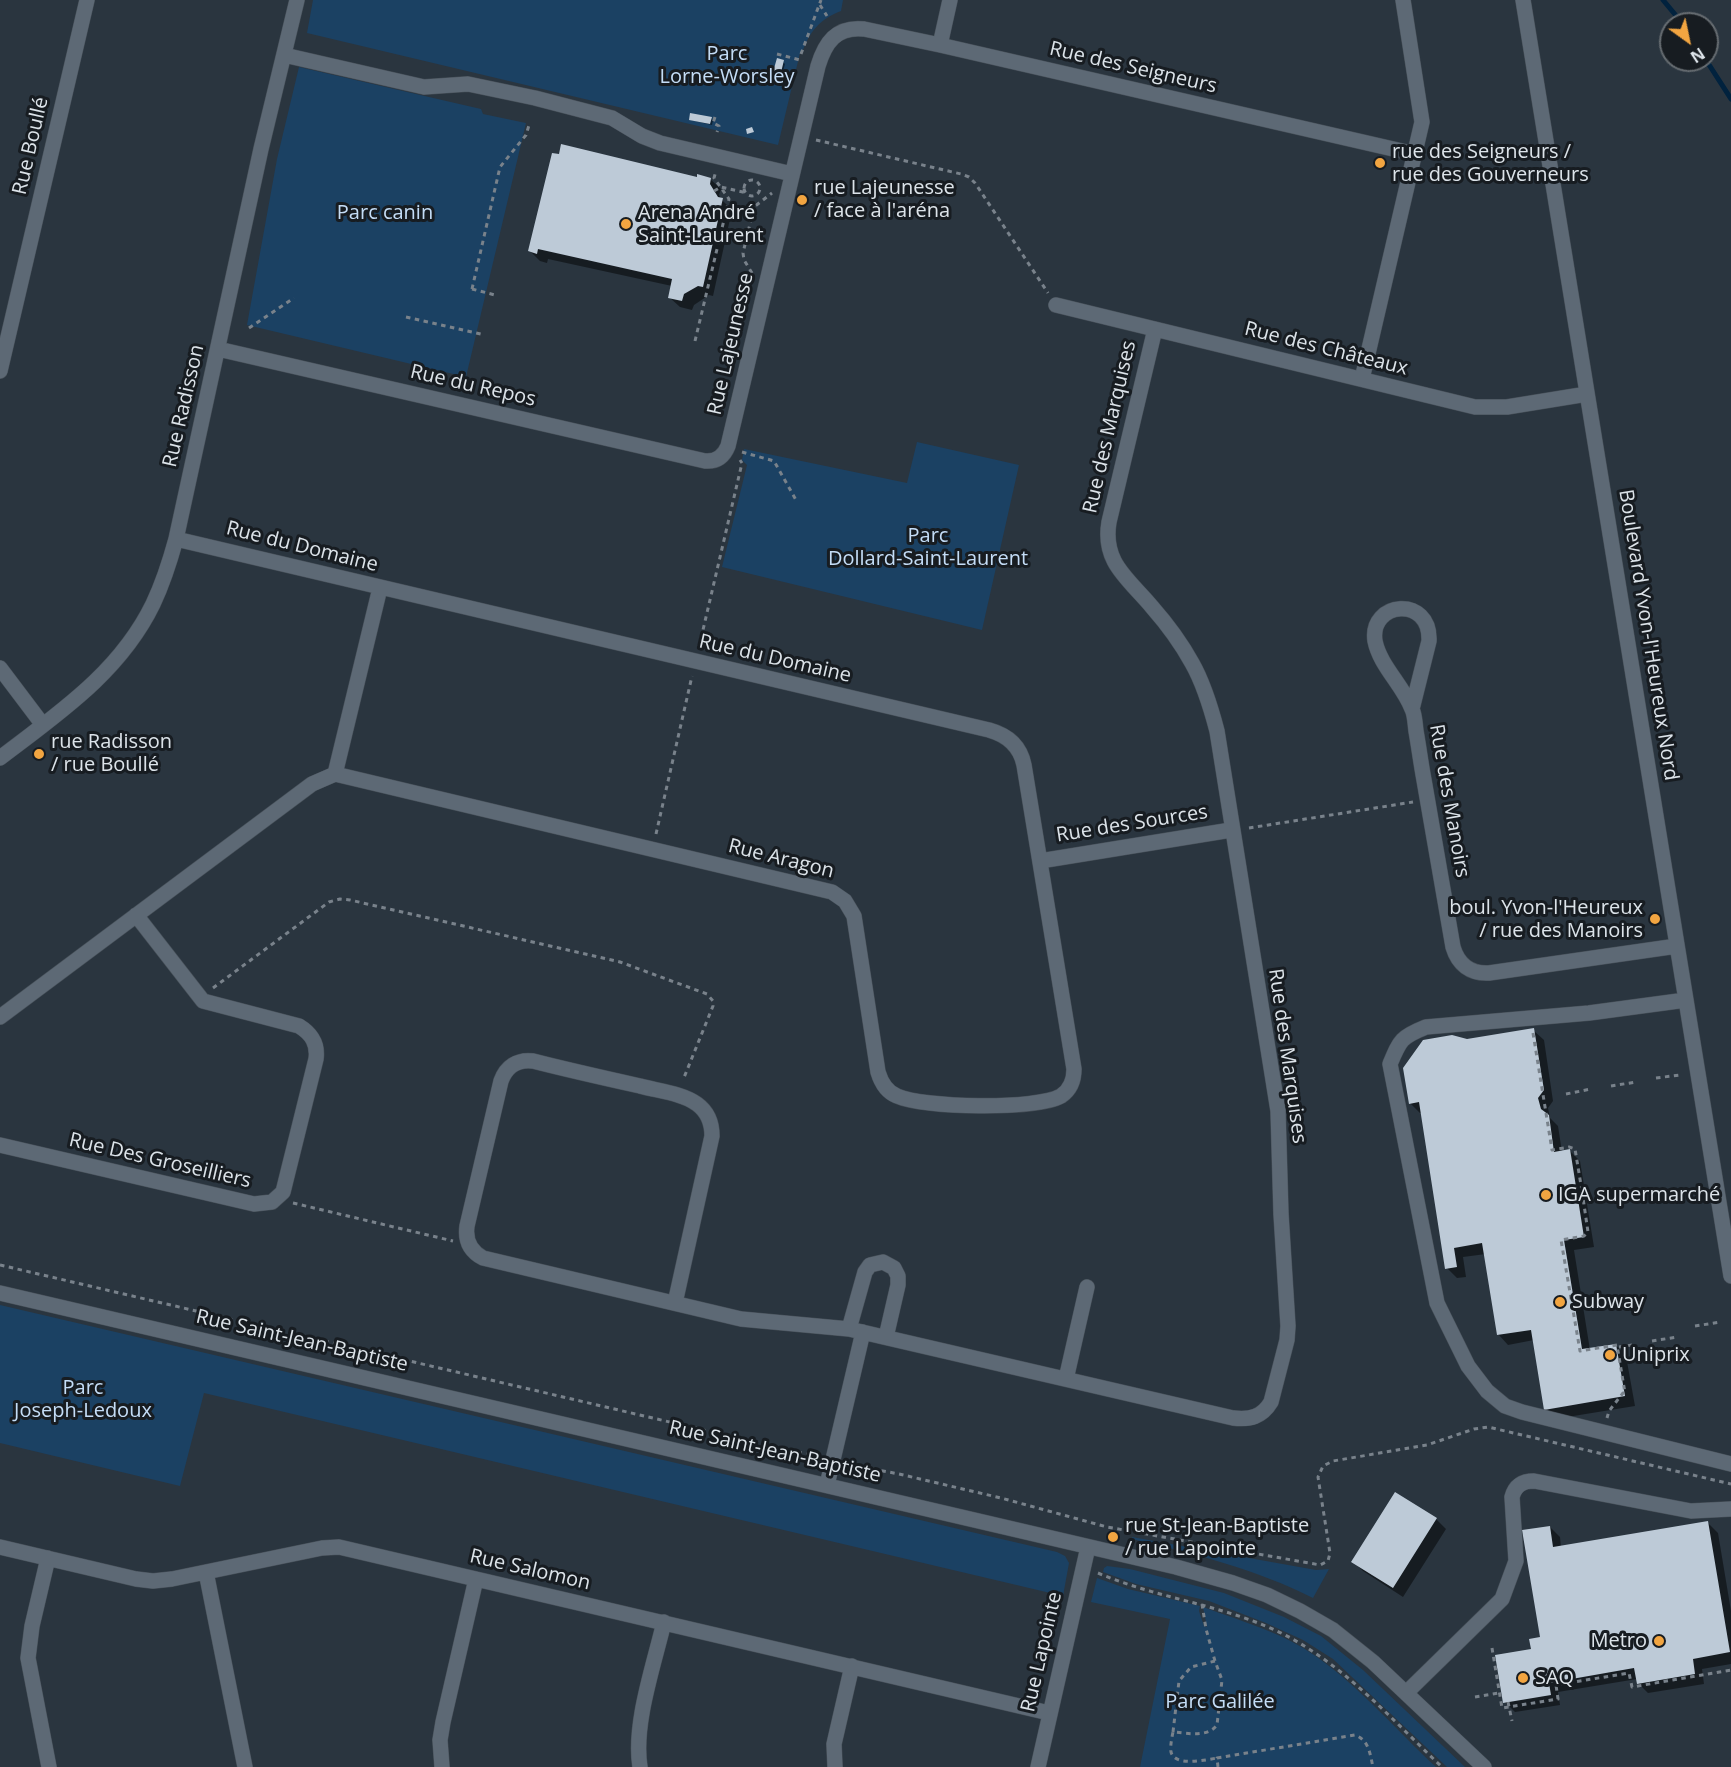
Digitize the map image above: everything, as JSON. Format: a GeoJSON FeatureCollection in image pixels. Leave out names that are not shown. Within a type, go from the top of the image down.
{"type":"FeatureCollection","features":[{"type":"Feature","properties":{"kind":"street","name":"Rue Boullé"},"geometry":{"type":"LineString","coordinates":[[0,371],[87,0]]}},
{"type":"Feature","properties":{"kind":"street","name":"Rue Radisson"},"geometry":{"type":"LineString","coordinates":[[0,758],[94,685],[126,647],[156,598],[176,539],[261,149],[297,0]]}},
{"type":"Feature","properties":{"kind":"street"},"geometry":{"type":"LineString","coordinates":[[940,45],[950,0]]}},
{"type":"Feature","properties":{"kind":"street"},"geometry":{"type":"LineString","coordinates":[[1362,379],[1422,117],[1404,0]]}},
{"type":"Feature","properties":{"kind":"street","name":"Boulevard Yvon-l'Heureux Nord"},"geometry":{"type":"LineString","coordinates":[[1523,0],[1731,1276]]}},
{"type":"Feature","properties":{"kind":"street","name":"Rue des Seigneurs"},"geometry":{"type":"LineString","coordinates":[[841,32],[852,28],[864,29],[940,45],[1415,154]]}},
{"type":"Feature","properties":{"kind":"street","name":"Rue Lajeunesse"},"geometry":{"type":"LineString","coordinates":[[718,459],[728,446],[820,57],[827,43],[841,32]]}},
{"type":"Feature","properties":{"kind":"street"},"geometry":{"type":"LineString","coordinates":[[284,55],[424,87],[468,84],[535,98],[612,118],[642,136],[660,143],[792,174]]}},
{"type":"Feature","properties":{"kind":"street","name":"Rue des Châteaux"},"geometry":{"type":"LineString","coordinates":[[1056,305],[1464,405],[1486,408],[1507,407],[1587,394]]}},
{"type":"Feature","properties":{"kind":"street","name":"Rue des Marquises"},"geometry":{"type":"LineString","coordinates":[[469,1245],[475,1252],[488,1259],[746,1320],[856,1331],[1243,1419],[1253,1418],[1269,1406],[1287,1340],[1288,1326],[1278,1112],[1231,830],[1217,731],[1208,698],[1192,663],[1168,625],[1118,568],[1111,556],[1108,543],[1109,522],[1155,329]]}},
{"type":"Feature","properties":{"kind":"street","name":"Rue du Repos"},"geometry":{"type":"LineString","coordinates":[[218,349],[705,461],[718,459]]}},
{"type":"Feature","properties":{"kind":"street","name":"Rue du Domaine"},"geometry":{"type":"LineString","coordinates":[[176,539],[999,733],[1014,743],[1023,759],[1074,1069],[1072,1083],[1066,1092]]}},
{"type":"Feature","properties":{"kind":"street"},"geometry":{"type":"LineString","coordinates":[[0,1017],[312,784],[335,774],[380,588]]}},
{"type":"Feature","properties":{"kind":"street","name":"Rue des Manoirs"},"geometry":{"type":"LineString","coordinates":[[1412,709],[1429,641],[1429,631],[1426,622],[1418,614],[1402,608],[1383,616],[1377,627],[1375,639],[1381,657],[1412,709],[1453,947],[1456,957],[1463,965],[1472,971],[1489,973],[1677,946]]}},
{"type":"Feature","properties":{"kind":"street"},"geometry":{"type":"LineString","coordinates":[[0,668],[43,725]]}},
{"type":"Feature","properties":{"kind":"street","name":"Rue Aragon"},"geometry":{"type":"LineString","coordinates":[[335,774],[837,894],[852,910],[878,1072],[892,1094],[902,1098],[939,1104],[982,1106],[1049,1100],[1066,1092]]}},
{"type":"Feature","properties":{"kind":"street","name":"Rue des Sources"},"geometry":{"type":"LineString","coordinates":[[1040,861],[1231,830]]}},
{"type":"Feature","properties":{"kind":"street"},"geometry":{"type":"LineString","coordinates":[[136,915],[199,998]]}},
{"type":"Feature","properties":{"kind":"street","name":"Rue Des Groseilliers"},"geometry":{"type":"LineString","coordinates":[[0,1145],[254,1204],[263,1204],[276,1199],[283,1192],[287,1182],[316,1059],[315,1044],[311,1035],[299,1026],[211,1004],[199,998]]}},
{"type":"Feature","properties":{"kind":"street"},"geometry":{"type":"LineString","coordinates":[[1686,1000],[1588,1014],[1426,1027],[1410,1033],[1399,1042],[1390,1064],[1437,1303],[1468,1366],[1487,1391],[1505,1406],[1522,1412],[1731,1464]]}},
{"type":"Feature","properties":{"kind":"street"},"geometry":{"type":"LineString","coordinates":[[469,1245],[466,1236],[467,1226],[501,1081],[513,1065],[522,1061],[532,1061],[676,1095],[694,1102],[703,1110],[711,1125],[712,1136],[675,1303]]}},
{"type":"Feature","properties":{"kind":"street"},"geometry":{"type":"LineString","coordinates":[[827,1485],[865,1272],[874,1263],[883,1262],[894,1268],[899,1280],[886,1337]]}},
{"type":"Feature","properties":{"kind":"street"},"geometry":{"type":"LineString","coordinates":[[1066,1379],[1087,1287]]}},
{"type":"Feature","properties":{"kind":"street","name":"Rue Saint-Jean-Baptiste"},"geometry":{"type":"LineString","coordinates":[[0,1293],[1088,1546],[1211,1576],[1252,1589],[1285,1603],[1342,1636],[1484,1767]]}},
{"type":"Feature","properties":{"kind":"street"},"geometry":{"type":"LineString","coordinates":[[1406,1693],[1502,1599],[1516,1561],[1512,1497],[1515,1489],[1521,1484],[1534,1481],[1691,1511],[1731,1509]]}},
{"type":"Feature","properties":{"kind":"street","name":"Rue Salomon"},"geometry":{"type":"LineString","coordinates":[[0,1547],[144,1580],[161,1580],[333,1546],[1049,1713]]}},
{"type":"Feature","properties":{"kind":"street","name":"Rue Lapointe"},"geometry":{"type":"LineString","coordinates":[[1038,1767],[1088,1546]]}},
{"type":"Feature","properties":{"kind":"street"},"geometry":{"type":"LineString","coordinates":[[48,1558],[32,1626],[28,1658],[49,1767]]}},
{"type":"Feature","properties":{"kind":"street"},"geometry":{"type":"LineString","coordinates":[[206,1572],[246,1767]]}},
{"type":"Feature","properties":{"kind":"street"},"geometry":{"type":"LineString","coordinates":[[442,1767],[440,1740],[442,1722],[476,1579]]}},
{"type":"Feature","properties":{"kind":"street"},"geometry":{"type":"LineString","coordinates":[[640,1767],[638,1750],[640,1727],[664,1622]]}},
{"type":"Feature","properties":{"kind":"street"},"geometry":{"type":"LineString","coordinates":[[835,1767],[833,1751],[835,1736],[852,1666]]}},
{"type":"Feature","properties":{"kind":"path"},"geometry":{"type":"LineString","coordinates":[[801,54],[821,0]]}},
{"type":"Feature","properties":{"kind":"path"},"geometry":{"type":"LineString","coordinates":[[820,5],[827,16]]}},
{"type":"Feature","properties":{"kind":"path"},"geometry":{"type":"LineString","coordinates":[[777,54],[800,60]]}},
{"type":"Feature","properties":{"kind":"path"},"geometry":{"type":"LineString","coordinates":[[715,117],[713,123],[719,126],[717,132]]}},
{"type":"Feature","properties":{"kind":"path"},"geometry":{"type":"LineString","coordinates":[[495,295],[471,289],[500,167],[526,135],[530,122]]}},
{"type":"Feature","properties":{"kind":"path"},"geometry":{"type":"LineString","coordinates":[[816,140],[969,177],[1056,305]]}},
{"type":"Feature","properties":{"kind":"path"},"geometry":{"type":"LineString","coordinates":[[717,166],[714,178],[729,199]]}},
{"type":"Feature","properties":{"kind":"path"},"geometry":{"type":"LineString","coordinates":[[714,191],[721,187],[753,196],[760,189],[758,182],[754,180],[748,182],[745,187],[747,194]]}},
{"type":"Feature","properties":{"kind":"path"},"geometry":{"type":"LineString","coordinates":[[695,341],[731,190]]}},
{"type":"Feature","properties":{"kind":"path","name":"Rue Lajeunesse"},"geometry":{"type":"LineString","coordinates":[[753,278],[744,260],[743,249],[754,207],[771,195],[774,190]]}},
{"type":"Feature","properties":{"kind":"path"},"geometry":{"type":"LineString","coordinates":[[249,328],[294,298]]}},
{"type":"Feature","properties":{"kind":"path"},"geometry":{"type":"LineString","coordinates":[[406,318],[485,335]]}},
{"type":"Feature","properties":{"kind":"path"},"geometry":{"type":"LineString","coordinates":[[742,452],[774,461],[796,500]]}},
{"type":"Feature","properties":{"kind":"path"},"geometry":{"type":"LineString","coordinates":[[699,647],[742,464],[740,460]]}},
{"type":"Feature","properties":{"kind":"path"},"geometry":{"type":"LineString","coordinates":[[652,849],[693,675]]}},
{"type":"Feature","properties":{"kind":"path"},"geometry":{"type":"LineString","coordinates":[[1248,828],[1413,802]]}},
{"type":"Feature","properties":{"kind":"path"},"geometry":{"type":"LineString","coordinates":[[199,998],[329,903],[340,899],[350,900],[620,962],[706,994],[713,1001],[713,1006],[676,1095]]}},
{"type":"Feature","properties":{"kind":"path"},"geometry":{"type":"LineString","coordinates":[[1532,1026],[1552,1150],[1569,1147],[1575,1149],[1588,1232],[1584,1236],[1561,1240],[1580,1351],[1632,1345]]}},
{"type":"Feature","properties":{"kind":"path"},"geometry":{"type":"LineString","coordinates":[[1656,1078],[1680,1075]]}},
{"type":"Feature","properties":{"kind":"path"},"geometry":{"type":"LineString","coordinates":[[1611,1086],[1636,1082]]}},
{"type":"Feature","properties":{"kind":"path"},"geometry":{"type":"LineString","coordinates":[[1566,1094],[1592,1089]]}},
{"type":"Feature","properties":{"kind":"path"},"geometry":{"type":"LineString","coordinates":[[276,1199],[469,1245]]}},
{"type":"Feature","properties":{"kind":"path"},"geometry":{"type":"LineString","coordinates":[[0,1264],[833,1461],[1001,1498],[1107,1527],[1320,1565],[1328,1561],[1330,1556],[1318,1477],[1323,1466],[1333,1461],[1427,1445],[1474,1429],[1488,1427],[1731,1484]]}},
{"type":"Feature","properties":{"kind":"path"},"geometry":{"type":"LineString","coordinates":[[1695,1326],[1721,1322]]}},
{"type":"Feature","properties":{"kind":"path"},"geometry":{"type":"LineString","coordinates":[[1652,1341],[1677,1337]]}},
{"type":"Feature","properties":{"kind":"path"},"geometry":{"type":"LineString","coordinates":[[1609,1411],[1625,1393],[1617,1347]]}},
{"type":"Feature","properties":{"kind":"path"},"geometry":{"type":"LineString","coordinates":[[1084,1569],[1141,1589],[1202,1604],[1276,1631],[1319,1654],[1442,1767]]}},
{"type":"Feature","properties":{"kind":"path"},"geometry":{"type":"LineString","coordinates":[[1173,1731],[1201,1734],[1213,1731],[1217,1725],[1222,1680],[1206,1629],[1202,1604]]}},
{"type":"Feature","properties":{"kind":"path"},"geometry":{"type":"LineString","coordinates":[[1492,1648],[1502,1708],[1509,1705],[1558,1699],[1556,1685],[1566,1683],[1629,1673],[1632,1687],[1731,1670]]}},
{"type":"Feature","properties":{"kind":"path"},"geometry":{"type":"LineString","coordinates":[[1215,1661],[1191,1667],[1179,1681],[1171,1752],[1175,1758],[1181,1762],[1217,1758],[1277,1746],[1355,1735],[1360,1736],[1368,1746],[1373,1767]]}},
{"type":"Feature","properties":{"kind":"path"},"geometry":{"type":"LineString","coordinates":[[1475,1697],[1499,1693]]}},
{"type":"Feature","properties":{"kind":"path"},"geometry":{"type":"LineString","coordinates":[[1509,1705],[1512,1721]]}},
{"type":"Feature","properties":{"kind":"path"},"geometry":{"type":"LineString","coordinates":[[1217,1758],[1218,1767]]}},
{"type":"Feature","properties":{"kind":"green space","name":"Parc Lorne-Worsley"},"geometry":{"type":"Polygon","coordinates":[[[313,0],[843,0],[841,11],[816,27],[800,53],[778,145],[307,33],[313,0]]]}},
{"type":"Feature","properties":{"kind":"green space","name":"Parc canin"},"geometry":{"type":"Polygon","coordinates":[[[299,67],[481,109],[483,114],[526,123],[466,377],[247,325],[277,159],[299,67]]]}},
{"type":"Feature","properties":{"kind":"green space","name":"Parc Dollard-Saint-Laurent"},"geometry":{"type":"Polygon","coordinates":[[[917,442],[1019,465],[982,630],[722,567],[747,465],[742,460],[744,449],[907,483],[917,442]]]}},
{"type":"Feature","properties":{"kind":"green space","name":"Parc Joseph-Ledoux"},"geometry":{"type":"Polygon","coordinates":[[[0,1305],[1057,1552],[1065,1556],[1069,1563],[1063,1596],[204,1393],[180,1486],[0,1443],[0,1305]]]}},
{"type":"Feature","properties":{"kind":"green space"},"geometry":{"type":"Polygon","coordinates":[[[1132,1537],[1316,1570],[1329,1569],[1313,1598],[1247,1571],[1132,1539],[1132,1537]]]}},
{"type":"Feature","properties":{"kind":"green space"},"geometry":{"type":"Polygon","coordinates":[[[1107,1566],[1130,1569],[1224,1593],[1284,1617],[1321,1636],[1363,1670],[1465,1767],[1447,1767],[1333,1659],[1303,1640],[1209,1601],[1136,1584],[1103,1572],[1107,1566]]]}},
{"type":"Feature","properties":{"kind":"green space","name":"Parc Galilée"},"geometry":{"type":"Polygon","coordinates":[[[1097,1578],[1128,1589],[1200,1606],[1199,1611],[1204,1626],[1207,1627],[1203,1607],[1291,1641],[1317,1657],[1349,1682],[1436,1767],[1140,1767],[1170,1619],[1091,1602],[1097,1578]]]}},
{"type":"Feature","properties":{"kind":"building"},"geometry":{"type":"Polygon","coordinates":[[[777,58],[784,60],[779,81],[771,79],[777,58]]]}},
{"type":"Feature","properties":{"kind":"building"},"geometry":{"type":"Polygon","coordinates":[[[690,113],[712,117],[710,124],[689,120],[690,113]]]}},
{"type":"Feature","properties":{"kind":"building"},"geometry":{"type":"Polygon","coordinates":[[[752,127],[754,132],[747,134],[746,129],[752,127]]]}},
{"type":"Feature","properties":{"kind":"building","name":"Arena André Saint-Laurent"},"geometry":{"type":"Polygon","coordinates":[[[561,144],[697,177],[697,174],[711,178],[710,184],[718,197],[723,198],[703,287],[698,286],[684,294],[682,301],[668,298],[672,279],[538,249],[537,254],[528,251],[552,153],[559,154],[561,144]]]}},
{"type":"Feature","properties":{"kind":"building"},"geometry":{"type":"Polygon","coordinates":[[[1534,1028],[1544,1090],[1538,1098],[1541,1109],[1549,1115],[1554,1152],[1570,1149],[1584,1237],[1564,1240],[1582,1349],[1616,1344],[1625,1396],[1544,1410],[1531,1330],[1497,1335],[1482,1243],[1454,1248],[1457,1267],[1445,1269],[1419,1102],[1409,1104],[1403,1068],[1423,1040],[1452,1035],[1467,1039],[1534,1028]]]}},
{"type":"Feature","properties":{"kind":"building"},"geometry":{"type":"Polygon","coordinates":[[[1395,1492],[1437,1518],[1393,1588],[1351,1562],[1395,1492]]]}},
{"type":"Feature","properties":{"kind":"building"},"geometry":{"type":"Polygon","coordinates":[[[1708,1521],[1730,1652],[1693,1659],[1695,1674],[1637,1684],[1634,1668],[1549,1683],[1551,1695],[1503,1703],[1495,1655],[1531,1649],[1529,1639],[1540,1637],[1522,1530],[1550,1526],[1553,1547],[1708,1521]]]}},
{"type":"Feature","properties":{"kind":"waterway"},"geometry":{"type":"LineString","coordinates":[[1663,0],[1673,12]]}},
{"type":"Feature","properties":{"kind":"waterway"},"geometry":{"type":"LineString","coordinates":[[1714,72],[1731,99]]}},
{"type":"Feature","properties":{"kind":"place","name":"rue des Seigneurs / rue des Gouverneurs"},"geometry":{"type":"Point","coordinates":[1380,163]}},
{"type":"Feature","properties":{"kind":"place","name":"rue Lajeunesse / face à l'aréna"},"geometry":{"type":"Point","coordinates":[802,200]}},
{"type":"Feature","properties":{"kind":"place","name":"Arena André Saint-Laurent"},"geometry":{"type":"Point","coordinates":[626,224]}},
{"type":"Feature","properties":{"kind":"place","name":"rue Radisson / rue Boullé"},"geometry":{"type":"Point","coordinates":[39,754]}},
{"type":"Feature","properties":{"kind":"place","name":"boul. Yvon-l'Heureux / rue des Manoirs"},"geometry":{"type":"Point","coordinates":[1655,919]}},
{"type":"Feature","properties":{"kind":"place","name":"IGA supermarché"},"geometry":{"type":"Point","coordinates":[1546,1195]}},
{"type":"Feature","properties":{"kind":"place","name":"Subway"},"geometry":{"type":"Point","coordinates":[1560,1302]}},
{"type":"Feature","properties":{"kind":"place","name":"Uniprix"},"geometry":{"type":"Point","coordinates":[1610,1355]}},
{"type":"Feature","properties":{"kind":"place","name":"rue St-Jean-Baptiste / rue Lapointe"},"geometry":{"type":"Point","coordinates":[1113,1537]}},
{"type":"Feature","properties":{"kind":"place","name":"Metro"},"geometry":{"type":"Point","coordinates":[1659,1641]}},
{"type":"Feature","properties":{"kind":"place","name":"SAQ"},"geometry":{"type":"Point","coordinates":[1523,1678]}}]}
